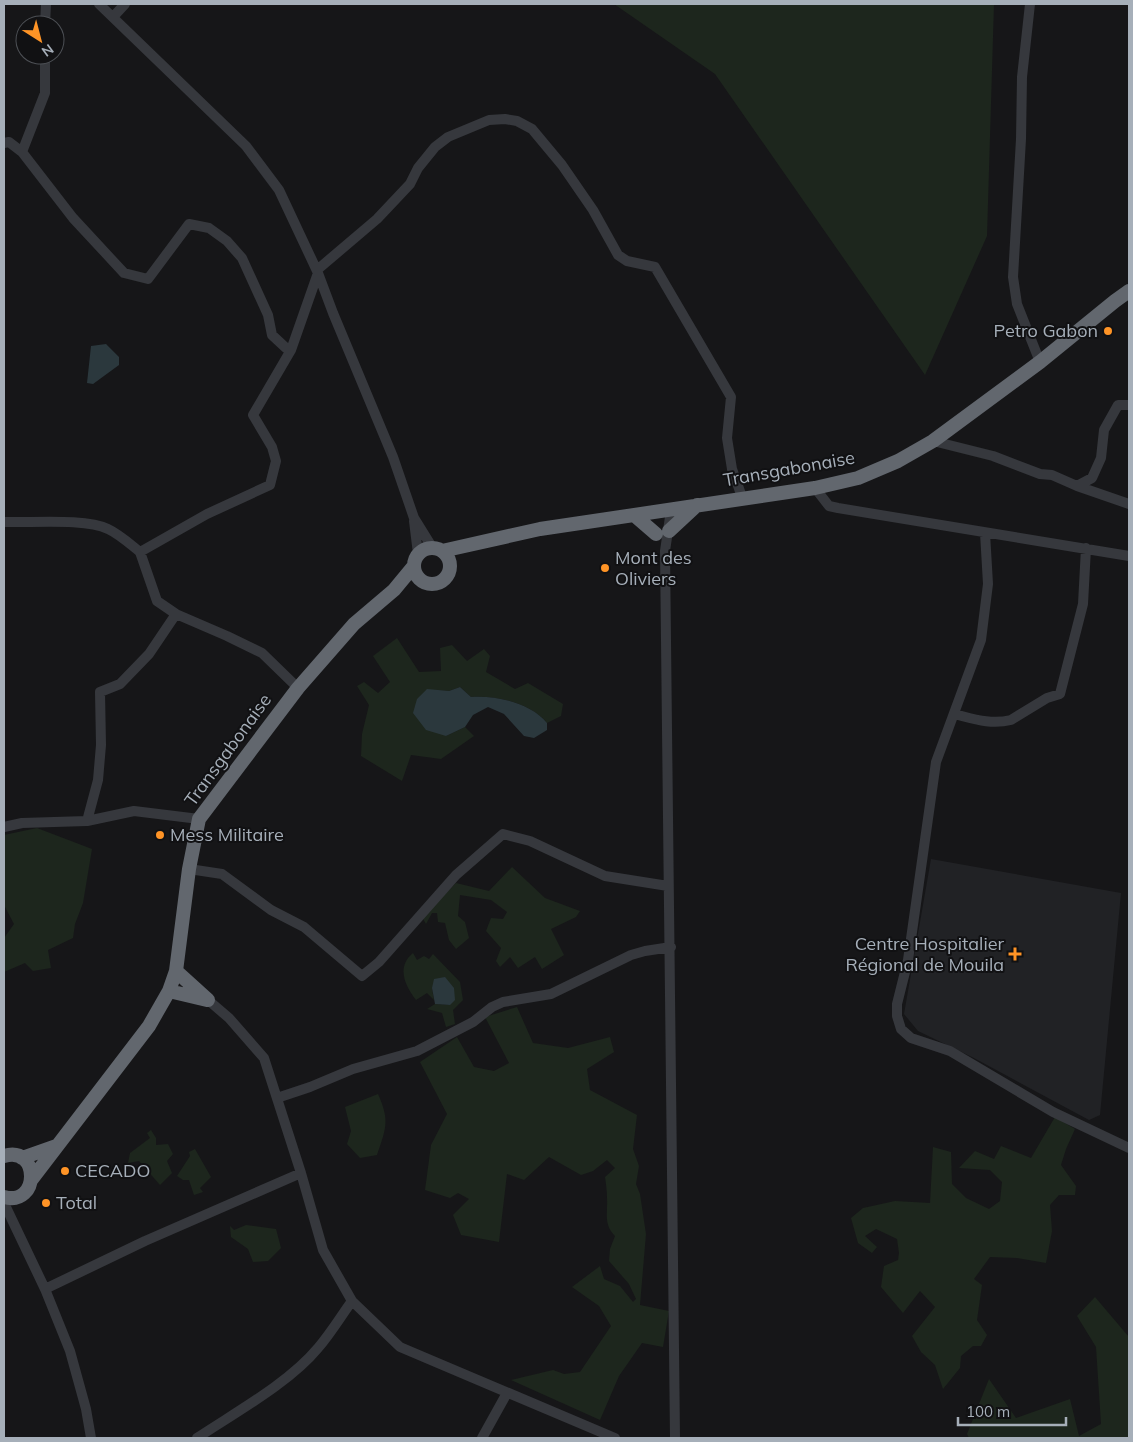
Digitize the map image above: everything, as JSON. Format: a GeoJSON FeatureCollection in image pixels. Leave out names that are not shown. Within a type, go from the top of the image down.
{"type":"FeatureCollection","features":[{"type":"Feature","properties":{"kind":"highway","name":"Transgabonaise"},"geometry":{"type":"LineString","coordinates":[[437,549],[491,541],[540,529],[671,510],[742,497],[815,488],[858,478],[898,461],[932,441],[1040,362],[1129,291]]}},
{"type":"Feature","properties":{"kind":"highway"},"geometry":{"type":"LineString","coordinates":[[634,515],[662,532],[697,505]]}},
{"type":"Feature","properties":{"kind":"highway","name":"Transgabonaise"},"geometry":{"type":"LineString","coordinates":[[450,565],[464,555],[491,541]]}},
{"type":"Feature","properties":{"kind":"highway"},"geometry":{"type":"LineString","coordinates":[[426,548],[437,549],[449,560],[449,573],[444,580],[436,584],[428,584],[420,580],[414,572],[416,560],[426,548]]}},
{"type":"Feature","properties":{"kind":"highway","name":"Transgabonaise"},"geometry":{"type":"LineString","coordinates":[[8,1199],[26,1190],[56,1145],[149,1026],[169,991],[176,971],[189,869],[199,819],[298,688],[354,624],[394,590],[416,560]]}},
{"type":"Feature","properties":{"kind":"highway","name":"Transgabonaise"},"geometry":{"type":"LineString","coordinates":[[394,590],[420,580]]}},
{"type":"Feature","properties":{"kind":"highway"},"geometry":{"type":"LineString","coordinates":[[176,971],[208,1000]]}},
{"type":"Feature","properties":{"kind":"highway"},"geometry":{"type":"LineString","coordinates":[[169,991],[208,1000]]}},
{"type":"Feature","properties":{"kind":"highway"},"geometry":{"type":"LineString","coordinates":[[22,1158],[56,1145]]}},
{"type":"Feature","properties":{"kind":"highway"},"geometry":{"type":"LineString","coordinates":[[4,1156],[15,1155],[22,1158],[28,1164],[32,1179]]}},
{"type":"Feature","properties":{"kind":"street"},"geometry":{"type":"LineString","coordinates":[[99,4],[246,146],[279,190],[317,272],[392,457],[414,518],[437,549]]}},
{"type":"Feature","properties":{"kind":"street"},"geometry":{"type":"LineString","coordinates":[[113,17],[125,4]]}},
{"type":"Feature","properties":{"kind":"street"},"geometry":{"type":"LineString","coordinates":[[1030,4],[1022,77],[1013,277],[1016,304],[1040,362]]}},
{"type":"Feature","properties":{"kind":"street"},"geometry":{"type":"LineString","coordinates":[[22,152],[45,93],[45,65]]}},
{"type":"Feature","properties":{"kind":"street"},"geometry":{"type":"LineString","coordinates":[[140,552],[207,514],[270,485],[276,461],[272,447],[253,415],[291,350],[317,272],[377,218],[410,184],[418,168],[435,147],[448,137],[488,120],[505,119],[516,121],[532,130],[568,173],[618,255],[627,262],[655,267],[731,397],[727,438],[732,469],[742,497]]}},
{"type":"Feature","properties":{"kind":"street"},"geometry":{"type":"LineString","coordinates":[[4,143],[9,142],[22,152],[73,218],[124,273],[148,279],[189,224],[209,228],[227,241],[242,258],[268,315],[272,335],[286,348],[291,350]]}},
{"type":"Feature","properties":{"kind":"street"},"geometry":{"type":"LineString","coordinates":[[1077,486],[1092,478],[1101,458],[1104,430],[1118,405],[1129,405]]}},
{"type":"Feature","properties":{"kind":"street"},"geometry":{"type":"LineString","coordinates":[[932,441],[993,456],[1040,474],[1052,475],[1129,504]]}},
{"type":"Feature","properties":{"kind":"street"},"geometry":{"type":"LineString","coordinates":[[815,488],[829,506],[838,508],[1129,556]]}},
{"type":"Feature","properties":{"kind":"street"},"geometry":{"type":"LineString","coordinates":[[662,532],[671,510]]}},
{"type":"Feature","properties":{"kind":"street"},"geometry":{"type":"LineString","coordinates":[[655,512],[662,532],[665,551],[675,1438]]}},
{"type":"Feature","properties":{"kind":"street"},"geometry":{"type":"LineString","coordinates":[[414,518],[416,560]]}},
{"type":"Feature","properties":{"kind":"street"},"geometry":{"type":"LineString","coordinates":[[4,522],[88,523],[110,529],[140,552],[158,601],[176,614],[262,653],[298,688]]}},
{"type":"Feature","properties":{"kind":"street"},"geometry":{"type":"LineString","coordinates":[[985,532],[988,584],[981,640],[936,762],[908,960],[897,1004],[897,1016],[901,1029],[911,1038],[950,1051],[1053,1112],[1129,1148]]}},
{"type":"Feature","properties":{"kind":"street"},"geometry":{"type":"LineString","coordinates":[[954,714],[983,722],[1006,722],[1047,698],[1060,694],[1083,604],[1086,548]]}},
{"type":"Feature","properties":{"kind":"street"},"geometry":{"type":"LineString","coordinates":[[87,821],[98,780],[101,744],[100,692],[120,684],[149,654],[176,614]]}},
{"type":"Feature","properties":{"kind":"street"},"geometry":{"type":"LineString","coordinates":[[4,828],[22,823],[87,821],[134,811],[199,819]]}},
{"type":"Feature","properties":{"kind":"street"},"geometry":{"type":"LineString","coordinates":[[189,869],[222,874],[272,910],[304,927],[362,976],[379,962],[456,875],[503,834],[530,841],[605,876],[668,886]]}},
{"type":"Feature","properties":{"kind":"street"},"geometry":{"type":"LineString","coordinates":[[277,1098],[310,1087],[353,1068],[417,1051],[473,1022],[492,1007],[503,1002],[551,994],[631,955],[670,947]]}},
{"type":"Feature","properties":{"kind":"street"},"geometry":{"type":"LineString","coordinates":[[208,1000],[229,1018],[264,1058],[301,1173],[323,1250],[352,1301],[400,1347],[615,1438]]}},
{"type":"Feature","properties":{"kind":"street"},"geometry":{"type":"LineString","coordinates":[[45,1289],[145,1241],[301,1173]]}},
{"type":"Feature","properties":{"kind":"street"},"geometry":{"type":"LineString","coordinates":[[8,1199],[13,1222],[45,1289],[70,1351],[86,1409],[91,1438]]}},
{"type":"Feature","properties":{"kind":"street"},"geometry":{"type":"LineString","coordinates":[[197,1438],[286,1378],[303,1364],[319,1348],[352,1301]]}},
{"type":"Feature","properties":{"kind":"street"},"geometry":{"type":"LineString","coordinates":[[482,1438],[507,1393]]}},
{"type":"Feature","properties":{"kind":"shaded area"},"geometry":{"type":"Polygon","coordinates":[[[614,4],[994,4],[987,236],[925,375],[715,74],[614,4]]]}},
{"type":"Feature","properties":{"kind":"shaded area"},"geometry":{"type":"Polygon","coordinates":[[[106,344],[119,357],[119,365],[93,384],[87,383],[91,346],[106,344]]]}},
{"type":"Feature","properties":{"kind":"shaded area"},"geometry":{"type":"Polygon","coordinates":[[[397,638],[419,672],[441,671],[440,648],[452,645],[467,661],[484,649],[490,656],[486,672],[515,689],[528,683],[563,704],[561,716],[547,723],[523,705],[491,697],[471,697],[460,687],[449,691],[427,690],[446,736],[465,727],[474,736],[441,759],[411,755],[402,781],[361,756],[362,734],[369,705],[357,686],[364,682],[378,693],[390,682],[373,656],[397,638]]]}},
{"type":"Feature","properties":{"kind":"shaded area"},"geometry":{"type":"Polygon","coordinates":[[[460,687],[471,697],[491,697],[523,705],[547,723],[547,730],[534,738],[524,736],[504,714],[488,707],[473,715],[465,727],[446,736],[426,730],[413,713],[417,699],[427,689],[449,691],[460,687]]]}},
{"type":"Feature","properties":{"kind":"shaded area"},"geometry":{"type":"Polygon","coordinates":[[[37,828],[92,849],[83,903],[75,924],[73,938],[48,950],[51,968],[33,971],[25,963],[4,972],[4,938],[14,924],[4,905],[4,835],[37,828]]]}},
{"type":"Feature","properties":{"kind":"shaded area","name":"Centre Hospitalier Régional de Mouila"},"geometry":{"type":"Polygon","coordinates":[[[931,859],[1121,893],[1100,1115],[1089,1120],[974,1058],[918,1031],[904,1014],[931,859]]]}},
{"type":"Feature","properties":{"kind":"shaded area"},"geometry":{"type":"Polygon","coordinates":[[[512,867],[545,898],[580,911],[576,917],[551,929],[564,955],[542,969],[535,957],[518,968],[510,957],[500,967],[496,961],[501,948],[486,931],[491,918],[503,919],[507,912],[491,900],[460,895],[458,916],[465,922],[469,938],[456,949],[449,940],[445,923],[438,922],[437,913],[432,913],[426,924],[422,917],[456,883],[489,891],[512,867]]]}},
{"type":"Feature","properties":{"kind":"shaded area"},"geometry":{"type":"Polygon","coordinates":[[[413,953],[417,960],[424,956],[429,959],[433,954],[460,982],[463,1000],[453,1010],[455,1024],[446,1027],[442,1013],[427,1009],[435,1004],[450,1005],[432,988],[434,1000],[427,993],[416,1000],[408,989],[404,970],[408,958],[413,953]]]}},
{"type":"Feature","properties":{"kind":"shaded area"},"geometry":{"type":"Polygon","coordinates":[[[445,977],[454,988],[455,1000],[450,1005],[435,1004],[432,988],[434,979],[445,977]]]}},
{"type":"Feature","properties":{"kind":"shaded area"},"geometry":{"type":"Polygon","coordinates":[[[517,1007],[533,1043],[568,1048],[610,1037],[614,1052],[587,1069],[590,1090],[637,1115],[633,1149],[639,1166],[636,1184],[640,1194],[646,1234],[640,1305],[669,1311],[663,1347],[642,1343],[619,1376],[600,1420],[511,1380],[553,1370],[564,1374],[580,1372],[611,1326],[599,1306],[572,1287],[600,1266],[604,1279],[620,1286],[633,1302],[636,1299],[629,1284],[609,1261],[610,1249],[615,1236],[607,1223],[605,1177],[615,1168],[607,1160],[593,1171],[581,1175],[549,1157],[524,1180],[507,1174],[499,1242],[461,1235],[453,1215],[469,1199],[458,1193],[450,1198],[425,1190],[431,1145],[447,1114],[420,1062],[457,1037],[474,1067],[494,1071],[509,1063],[485,1017],[517,1007]]]}},
{"type":"Feature","properties":{"kind":"shaded area"},"geometry":{"type":"Polygon","coordinates":[[[378,1094],[385,1118],[383,1138],[377,1155],[360,1158],[347,1144],[351,1131],[345,1107],[378,1094]]]}},
{"type":"Feature","properties":{"kind":"shaded area"},"geometry":{"type":"Polygon","coordinates":[[[1055,1117],[1075,1129],[1061,1165],[1076,1186],[1075,1195],[1059,1195],[1050,1205],[1052,1231],[1046,1263],[1017,1258],[990,1257],[974,1279],[982,1285],[977,1320],[987,1335],[981,1346],[973,1346],[961,1356],[960,1368],[943,1389],[935,1365],[921,1352],[912,1336],[935,1307],[920,1291],[903,1313],[881,1287],[884,1266],[898,1260],[897,1239],[876,1229],[865,1236],[877,1247],[872,1253],[858,1243],[851,1218],[863,1208],[895,1201],[930,1203],[933,1147],[951,1152],[952,1184],[966,1198],[989,1209],[1000,1201],[1002,1182],[990,1170],[959,1168],[975,1151],[994,1159],[1001,1146],[1031,1158],[1055,1117]]]}},
{"type":"Feature","properties":{"kind":"shaded area"},"geometry":{"type":"Polygon","coordinates":[[[151,1130],[156,1138],[156,1145],[168,1144],[173,1154],[167,1161],[172,1173],[160,1185],[139,1161],[128,1163],[130,1153],[150,1138],[147,1133],[151,1130]]]}},
{"type":"Feature","properties":{"kind":"shaded area"},"geometry":{"type":"Polygon","coordinates":[[[195,1149],[211,1177],[200,1188],[203,1192],[194,1195],[189,1180],[183,1180],[177,1176],[190,1156],[189,1152],[195,1149]]]}},
{"type":"Feature","properties":{"kind":"shaded area"},"geometry":{"type":"Polygon","coordinates":[[[246,1225],[276,1229],[281,1248],[268,1261],[253,1262],[248,1249],[231,1237],[230,1226],[234,1230],[246,1225]]]}},
{"type":"Feature","properties":{"kind":"shaded area"},"geometry":{"type":"Polygon","coordinates":[[[1095,1297],[1129,1337],[1129,1438],[969,1438],[967,1434],[989,1379],[1016,1418],[1070,1399],[1079,1436],[1101,1424],[1096,1347],[1077,1316],[1095,1297]]]}},
{"type":"Feature","properties":{"kind":"place","name":"Petro Gabon"},"geometry":{"type":"Point","coordinates":[1108,331]}},
{"type":"Feature","properties":{"kind":"place","name":"Mont des Oliviers"},"geometry":{"type":"Point","coordinates":[605,568]}},
{"type":"Feature","properties":{"kind":"place","name":"Mess Militaire"},"geometry":{"type":"Point","coordinates":[160,835]}},
{"type":"Feature","properties":{"kind":"place","name":"Centre Hospitalier Régional de Mouila"},"geometry":{"type":"Point","coordinates":[1015,954]}},
{"type":"Feature","properties":{"kind":"place","name":"CECADO"},"geometry":{"type":"Point","coordinates":[65,1171]}},
{"type":"Feature","properties":{"kind":"place","name":"Total"},"geometry":{"type":"Point","coordinates":[46,1203]}}]}
